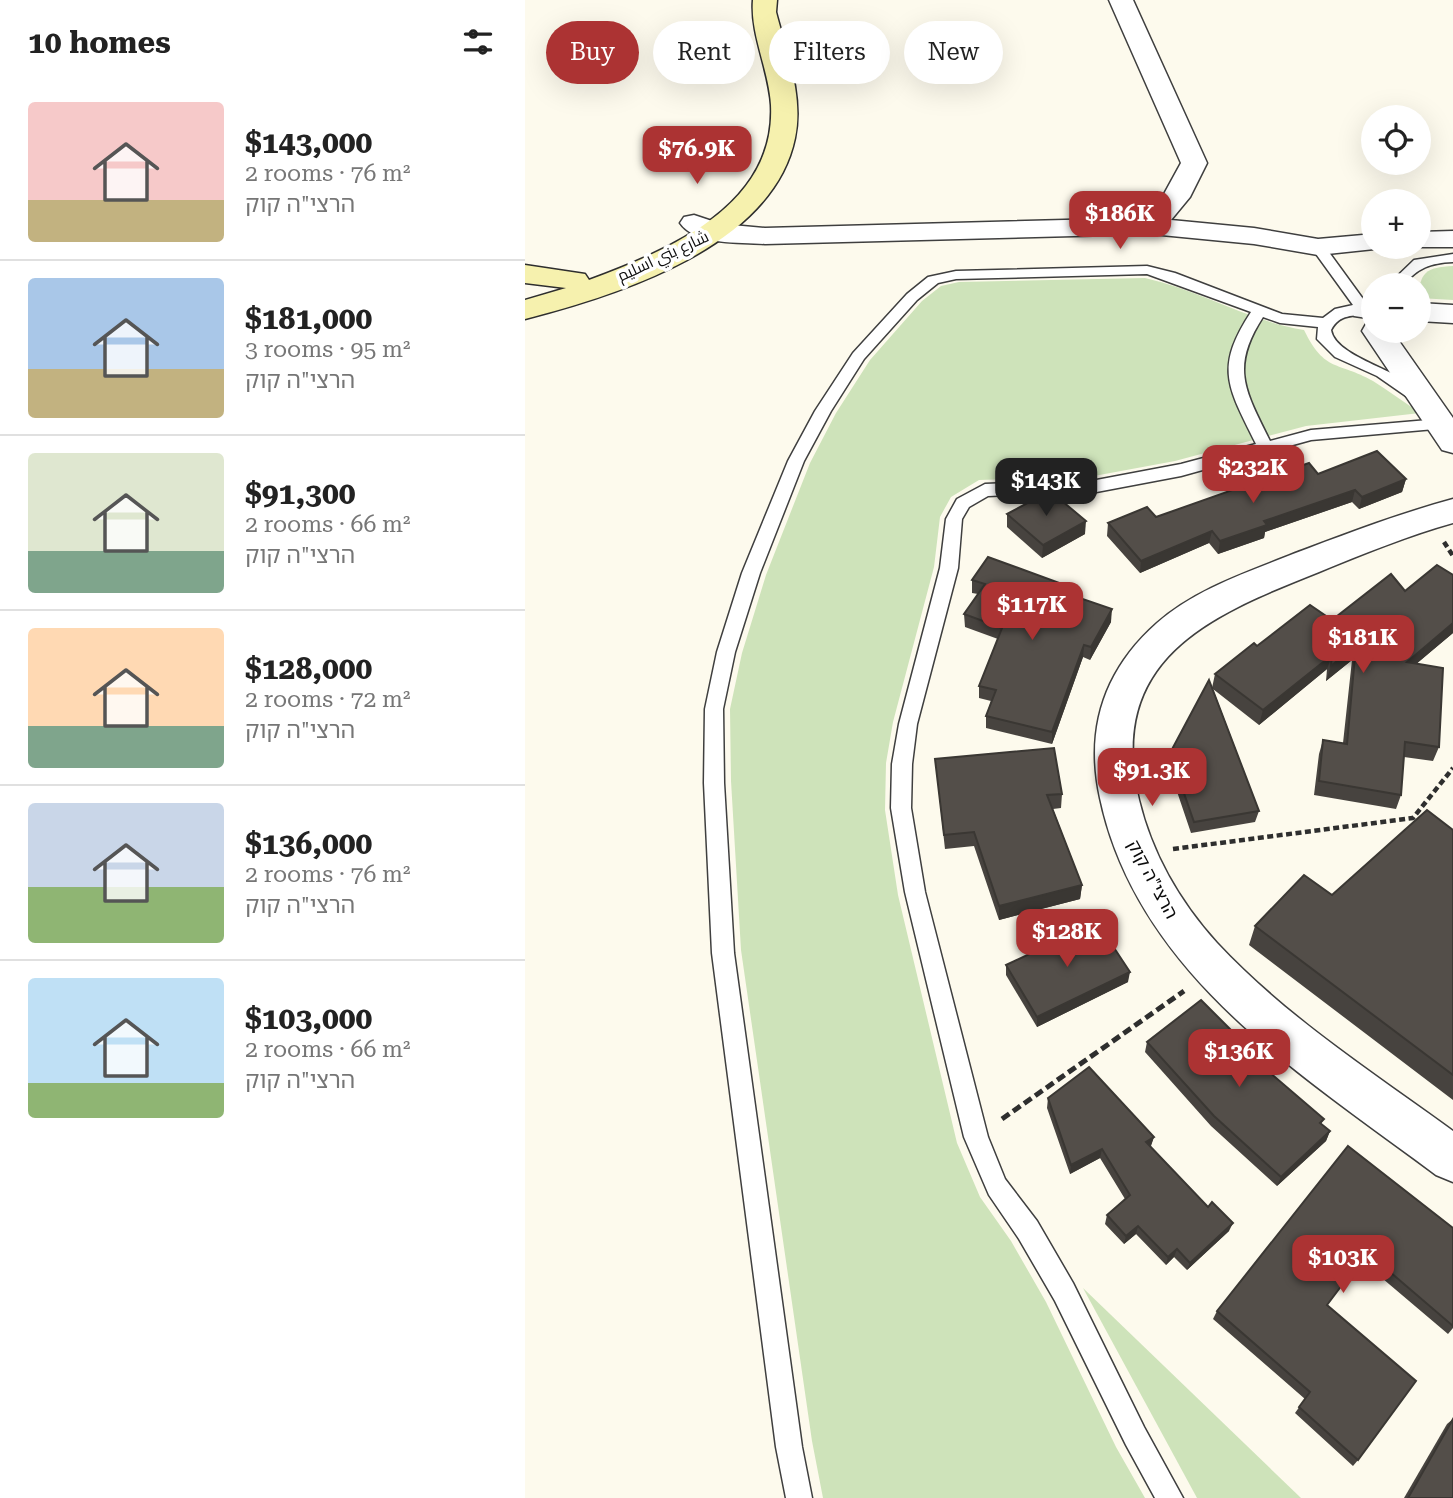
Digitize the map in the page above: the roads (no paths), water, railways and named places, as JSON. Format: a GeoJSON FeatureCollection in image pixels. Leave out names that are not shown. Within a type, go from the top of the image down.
{"type":"FeatureCollection","features":[{"type":"Feature","properties":{"kind":"main road"},"geometry":{"type":"LineString","coordinates":[[525,296],[575,280],[713,226],[738,178],[753,156],[761,134],[766,101],[747,15],[747,0]]}},
{"type":"Feature","properties":{"kind":"main road","name":"شارع بني اسليم"},"geometry":{"type":"LineString","coordinates":[[525,310],[657,262],[750,201],[777,155],[782,138],[782,84],[764,12],[765,0]]}},
{"type":"Feature","properties":{"kind":"main road"},"geometry":{"type":"LineString","coordinates":[[525,274],[575,280]]}},
{"type":"Feature","properties":{"kind":"street"},"geometry":{"type":"LineString","coordinates":[[1121,0],[1194,163],[1176,197],[1151,226]]}},
{"type":"Feature","properties":{"kind":"street"},"geometry":{"type":"LineString","coordinates":[[713,226],[765,236],[1151,226],[1254,236],[1318,247],[1361,243]]}},
{"type":"Feature","properties":{"kind":"street"},"geometry":{"type":"LineString","coordinates":[[1431,240],[1453,239]]}},
{"type":"Feature","properties":{"kind":"street"},"geometry":{"type":"LineString","coordinates":[[1431,313],[1453,314]]}},
{"type":"Feature","properties":{"kind":"street"},"geometry":{"type":"LineString","coordinates":[[1389,343],[1442,416]]}},
{"type":"Feature","properties":{"kind":"street"},"geometry":{"type":"LineString","coordinates":[[1407,343],[1442,416]]}},
{"type":"Feature","properties":{"kind":"street","name":"הרצי\"ה קוק"},"geometry":{"type":"LineString","coordinates":[[1453,511],[1402,526],[1236,591],[1191,615],[1153,648],[1126,685],[1113,722],[1111,756],[1116,793],[1137,853],[1171,917],[1215,968],[1289,1038],[1453,1159]]}},
{"type":"Feature","properties":{"kind":"lane"},"geometry":{"type":"LineString","coordinates":[[1318,247],[1361,304]]}},
{"type":"Feature","properties":{"kind":"lane"},"geometry":{"type":"LineString","coordinates":[[1405,273],[1410,267],[1429,259],[1453,258]]}},
{"type":"Feature","properties":{"kind":"lane"},"geometry":{"type":"LineString","coordinates":[[799,1498],[789,1447],[723,953],[716,823],[714,709],[726,652],[751,573],[796,461],[823,411],[858,356],[912,297],[933,280],[978,273],[1147,270],[1170,276],[1280,318],[1326,323]]}},
{"type":"Feature","properties":{"kind":"lane"},"geometry":{"type":"LineString","coordinates":[[1361,314],[1350,309],[1336,314],[1326,323],[1323,334],[1329,345],[1341,355],[1383,374],[1442,416]]}},
{"type":"Feature","properties":{"kind":"lane"},"geometry":{"type":"LineString","coordinates":[[1259,311],[1235,358],[1239,386],[1264,445]]}},
{"type":"Feature","properties":{"kind":"lane"},"geometry":{"type":"LineString","coordinates":[[1170,1498],[1135,1436],[1064,1292],[1028,1230],[997,1187],[976,1138],[918,905],[901,808],[902,764],[908,724],[943,595],[954,519],[963,503],[985,490],[1010,489],[1036,495],[1070,491],[1181,470],[1264,445],[1311,435],[1442,416]]}}]}
